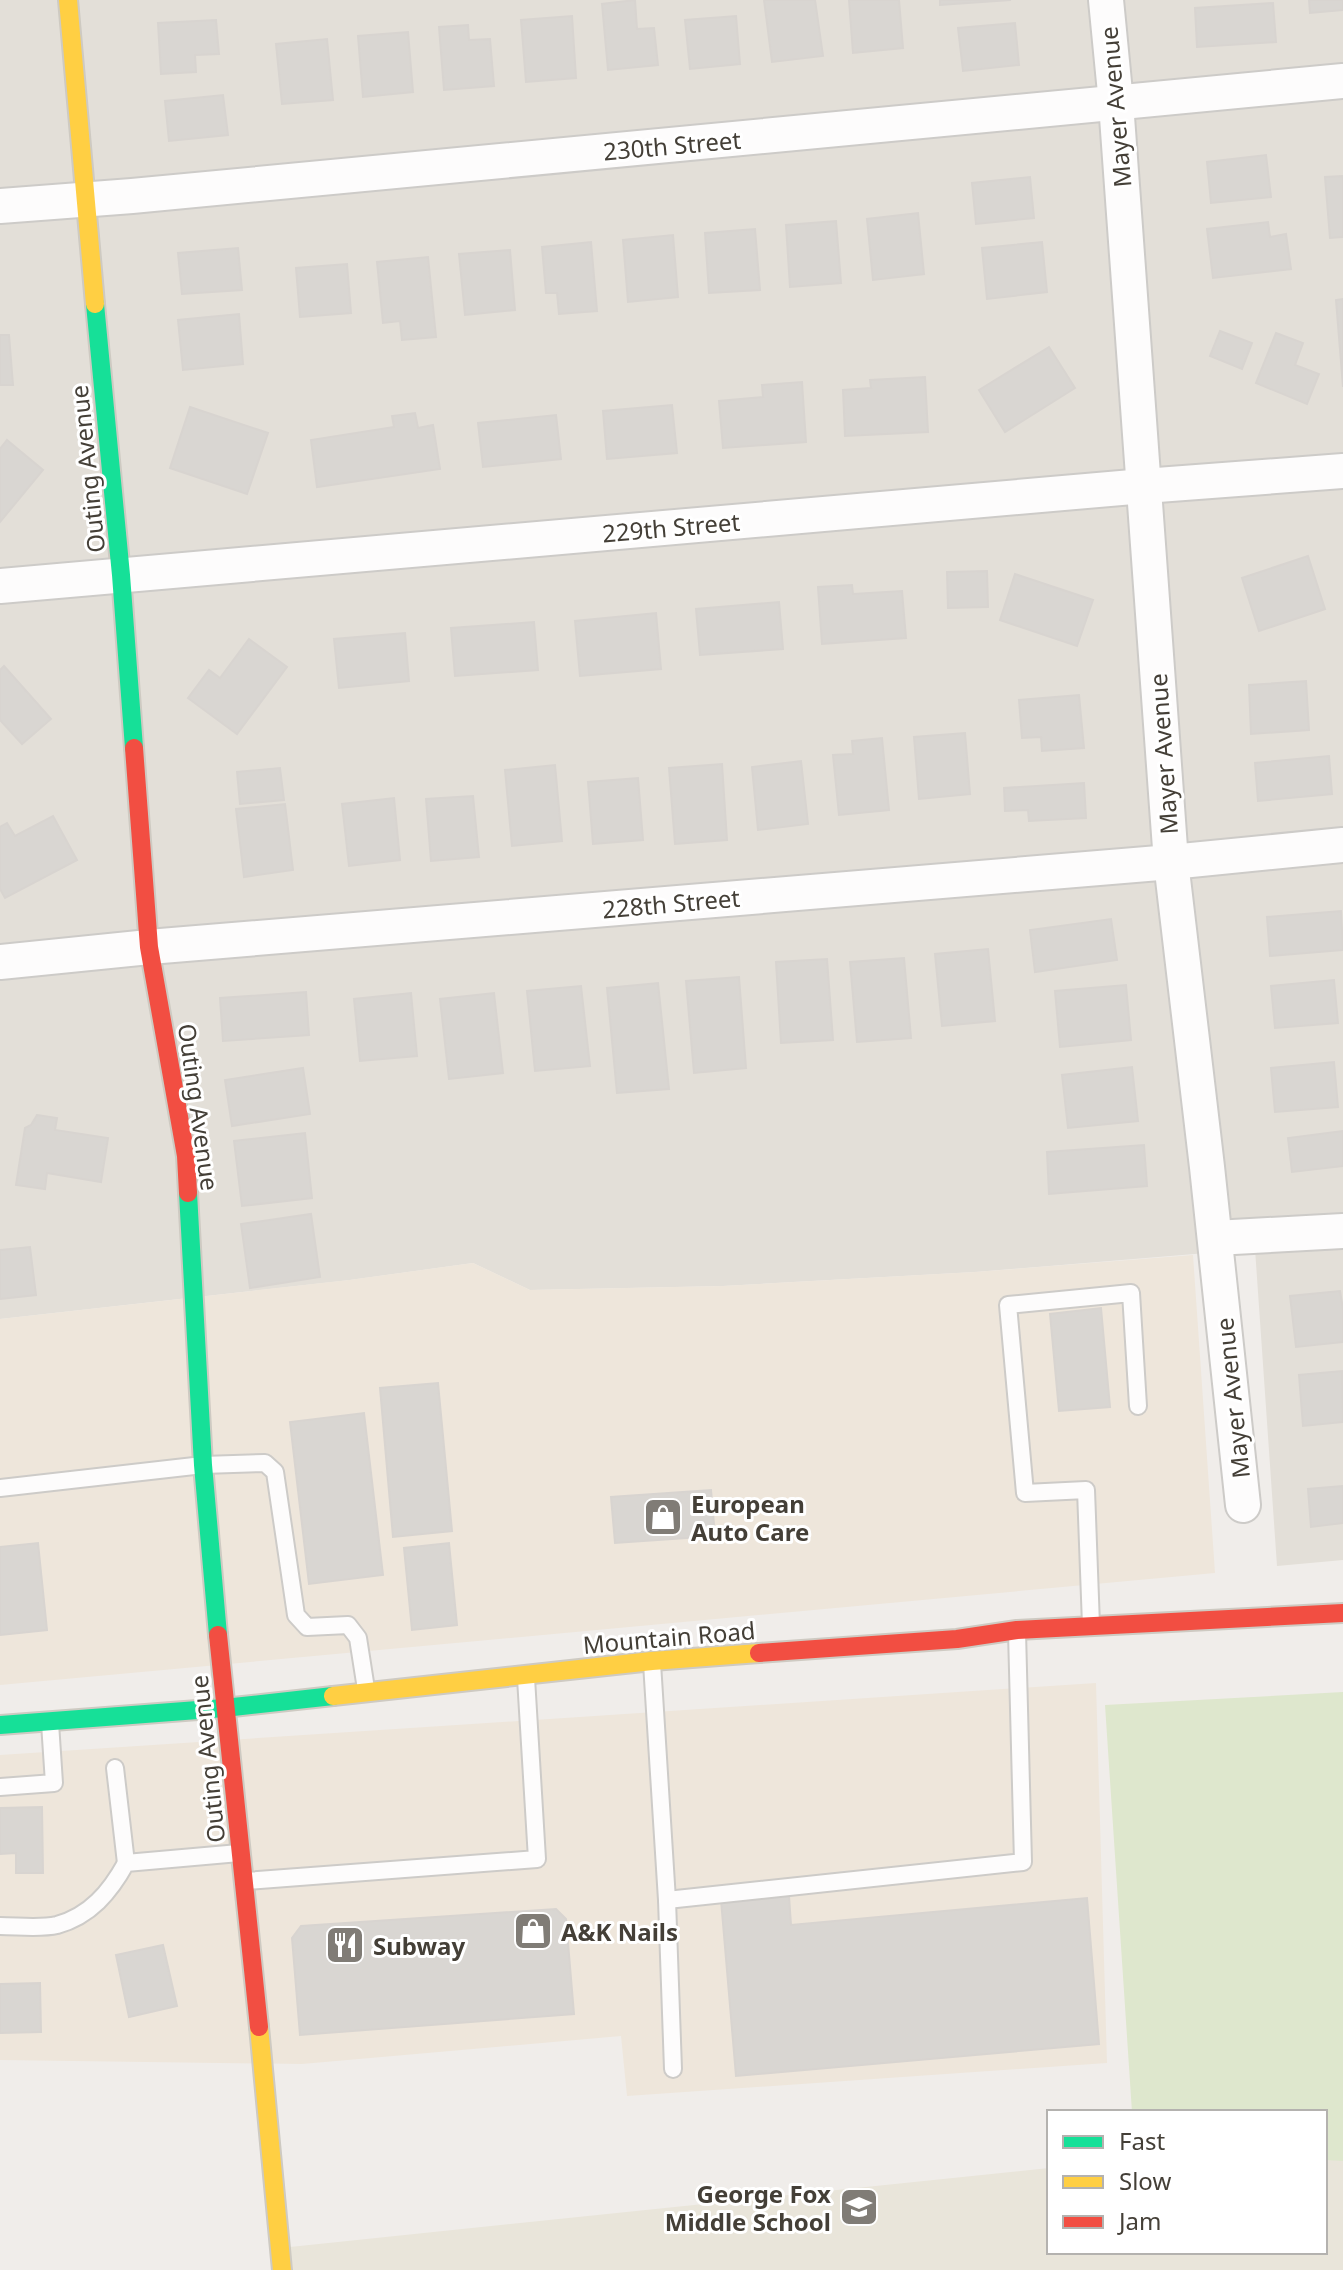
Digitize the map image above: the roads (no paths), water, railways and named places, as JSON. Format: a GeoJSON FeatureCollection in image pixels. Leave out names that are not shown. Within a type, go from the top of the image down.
{"type":"FeatureCollection","features":[{"type":"Feature","properties":{"kind":"street","name":"Outing Avenue"},"geometry":{"type":"LineString","coordinates":[[68,0],[121,575],[149,947],[186,1156],[203,1465],[224,1708],[245,1881],[282,2270]]}},
{"type":"Feature","properties":{"kind":"street","name":"Mayer Avenue"},"geometry":{"type":"LineString","coordinates":[[1106,0],[1171,862],[1243,1505]]}},
{"type":"Feature","properties":{"kind":"street","name":"230th Street"},"geometry":{"type":"LineString","coordinates":[[0,206],[1343,81]]}},
{"type":"Feature","properties":{"kind":"street","name":"229th Street"},"geometry":{"type":"LineString","coordinates":[[0,586],[1343,471]]}},
{"type":"Feature","properties":{"kind":"street","name":"228th Street"},"geometry":{"type":"LineString","coordinates":[[0,962],[1343,845]]}},
{"type":"Feature","properties":{"kind":"street"},"geometry":{"type":"LineString","coordinates":[[1215,1238],[1343,1231]]}},
{"type":"Feature","properties":{"kind":"street","name":"Mountain Road"},"geometry":{"type":"LineString","coordinates":[[0,1725],[224,1708],[652,1661],[957,1639],[1017,1630],[1343,1613]]}},
{"type":"Feature","properties":{"kind":"lane"},"geometry":{"type":"LineString","coordinates":[[1091,1626],[1086,1490],[1025,1493],[1008,1305],[1131,1293],[1138,1406]]}},
{"type":"Feature","properties":{"kind":"lane"},"geometry":{"type":"LineString","coordinates":[[0,1488],[203,1465],[265,1463],[275,1472],[296,1615],[307,1627],[348,1625],[358,1638],[366,1693]]}},
{"type":"Feature","properties":{"kind":"lane"},"geometry":{"type":"LineString","coordinates":[[667,1900],[1023,1862],[1017,1630]]}},
{"type":"Feature","properties":{"kind":"lane"},"geometry":{"type":"LineString","coordinates":[[652,1661],[667,1900],[673,2069]]}},
{"type":"Feature","properties":{"kind":"lane"},"geometry":{"type":"LineString","coordinates":[[245,1881],[537,1859],[525,1675]]}},
{"type":"Feature","properties":{"kind":"lane"},"geometry":{"type":"LineString","coordinates":[[0,1787],[54,1783],[50,1721]]}},
{"type":"Feature","properties":{"kind":"lane"},"geometry":{"type":"LineString","coordinates":[[0,1926],[56,1925],[88,1911],[112,1888],[126,1863],[115,1768]]}},
{"type":"Feature","properties":{"kind":"lane"},"geometry":{"type":"LineString","coordinates":[[126,1863],[241,1853]]}},
{"type":"Feature","properties":{"kind":"place","name":"European Auto Care"},"geometry":{"type":"Point","coordinates":[663,1517]}},
{"type":"Feature","properties":{"kind":"place","name":"A&K Nails"},"geometry":{"type":"Point","coordinates":[533,1931]}},
{"type":"Feature","properties":{"kind":"place","name":"Subway"},"geometry":{"type":"Point","coordinates":[345,1945]}},
{"type":"Feature","properties":{"kind":"place","name":"George Fox Middle School"},"geometry":{"type":"Point","coordinates":[859,2207]}}]}
